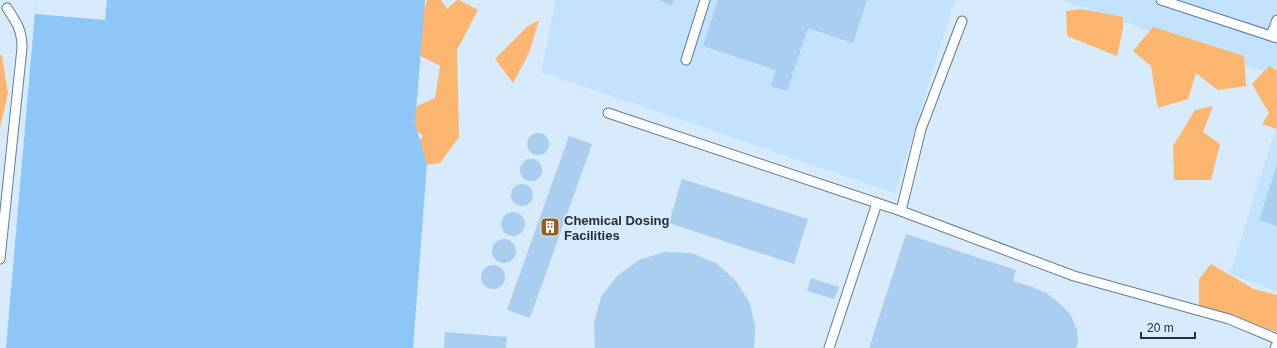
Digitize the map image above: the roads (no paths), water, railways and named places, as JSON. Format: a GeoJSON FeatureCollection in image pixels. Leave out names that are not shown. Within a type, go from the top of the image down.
{"type":"FeatureCollection","features":[{"type":"Feature","properties":{"kind":"lane"},"geometry":{"type":"LineString","coordinates":[[686,60],[705,0]]}},
{"type":"Feature","properties":{"kind":"lane"},"geometry":{"type":"LineString","coordinates":[[1161,0],[1274,37],[1277,20]]}},
{"type":"Feature","properties":{"kind":"lane"},"geometry":{"type":"LineString","coordinates":[[0,259],[22,48],[22,37],[19,26],[7,8]]}},
{"type":"Feature","properties":{"kind":"lane"},"geometry":{"type":"LineString","coordinates":[[901,211],[921,129],[962,22]]}},
{"type":"Feature","properties":{"kind":"lane"},"geometry":{"type":"LineString","coordinates":[[608,113],[901,211],[1074,276],[1230,319],[1277,339]]}},
{"type":"Feature","properties":{"kind":"lane"},"geometry":{"type":"LineString","coordinates":[[829,348],[877,203]]}},
{"type":"Feature","properties":{"kind":"lane"},"geometry":{"type":"LineString","coordinates":[[1276,348],[1277,344]]}},
{"type":"Feature","properties":{"kind":"water"},"geometry":{"type":"Polygon","coordinates":[[[36,0],[425,0],[415,123],[427,164],[413,348],[6,348],[36,0]]]}},
{"type":"Feature","properties":{"kind":"place","name":"Chemical Dosing Facilities"},"geometry":{"type":"Point","coordinates":[550,227]}}]}
